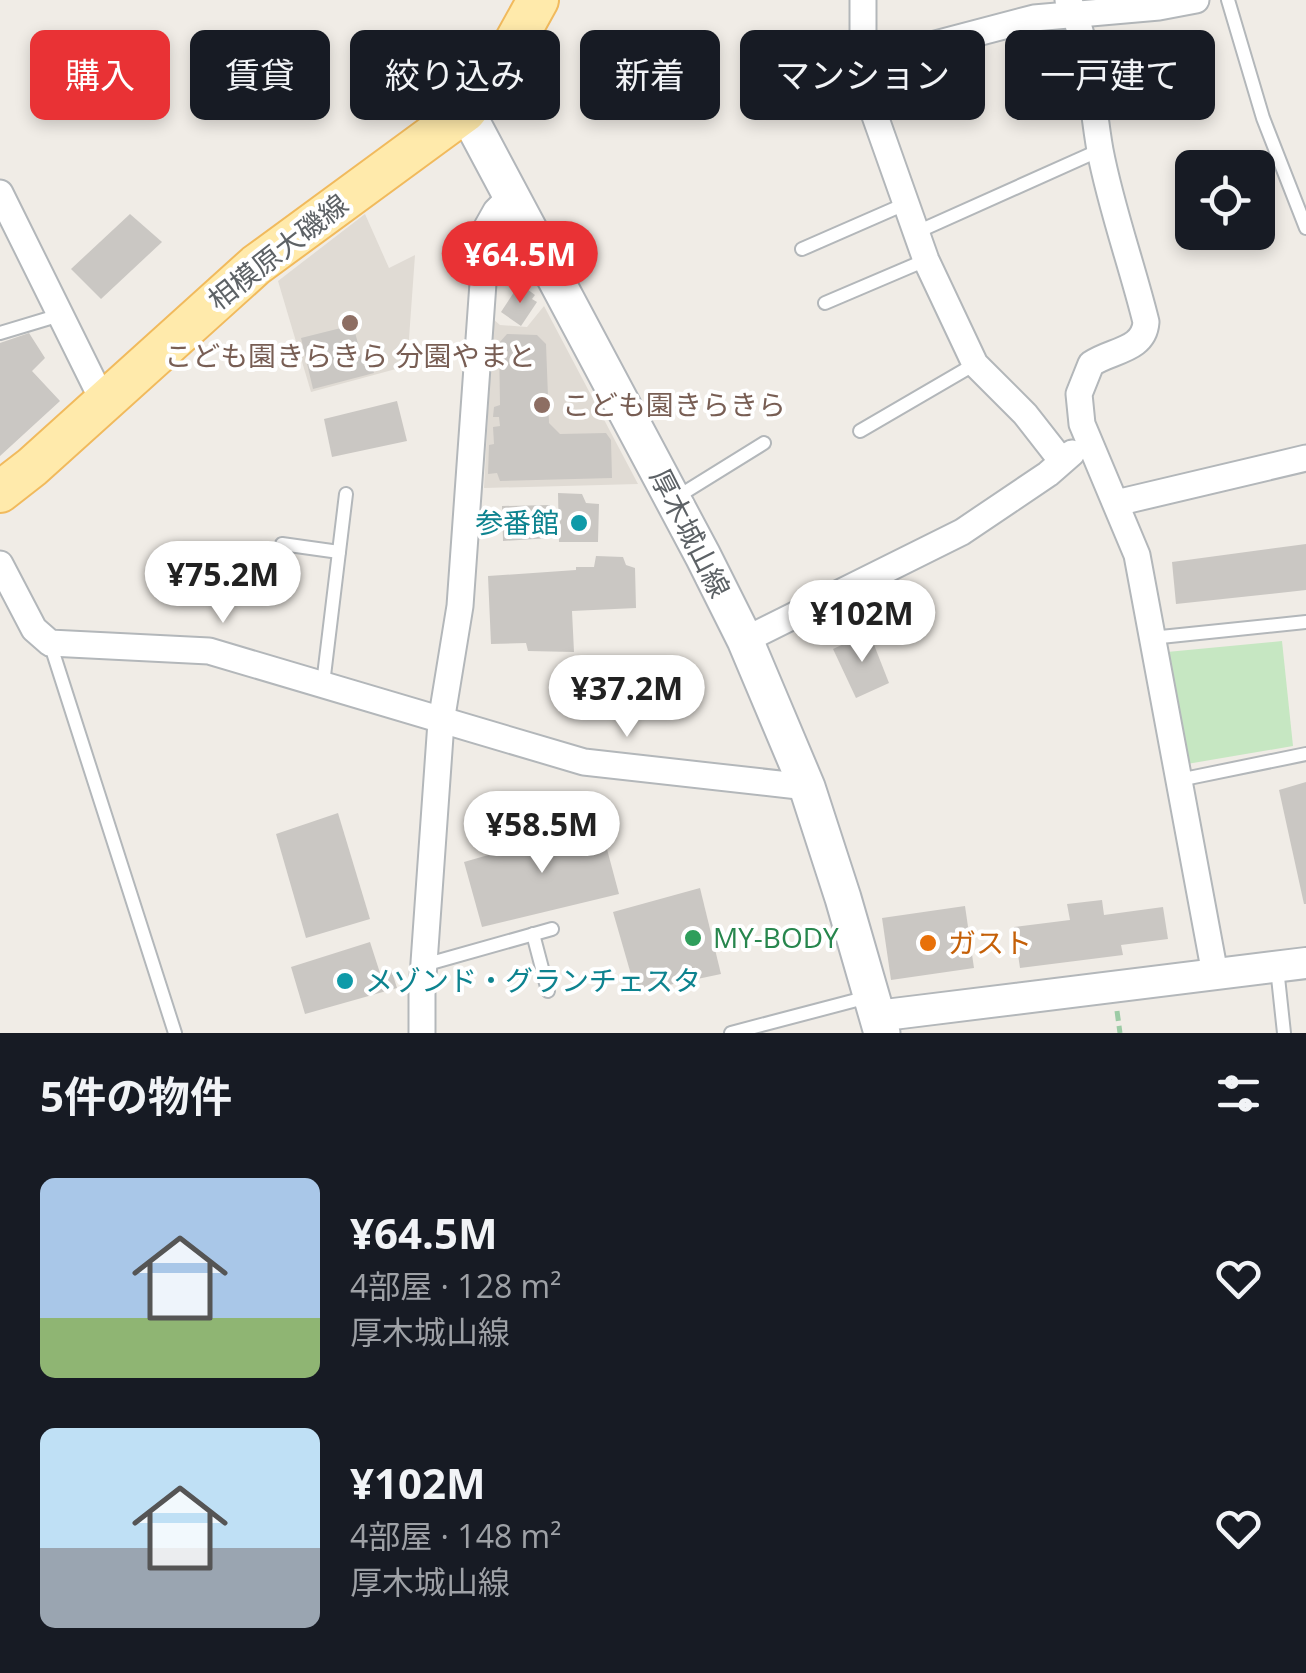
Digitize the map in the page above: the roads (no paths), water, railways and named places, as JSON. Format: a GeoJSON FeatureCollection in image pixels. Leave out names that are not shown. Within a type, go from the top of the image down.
{"type":"FeatureCollection","features":[{"type":"Feature","properties":{"kind":"main road","name":"相模原大磯線"},"geometry":{"type":"LineString","coordinates":[[522,30],[538,0]]}},
{"type":"Feature","properties":{"kind":"main road","name":"相模原大磯線"},"geometry":{"type":"LineString","coordinates":[[0,492],[256,265],[455,120]]}},
{"type":"Feature","properties":{"kind":"main road","name":"厚木城山線"},"geometry":{"type":"LineString","coordinates":[[470,120],[744,640],[807,788],[876,1015]]}},
{"type":"Feature","properties":{"kind":"street"},"geometry":{"type":"LineString","coordinates":[[863,0],[863,30]]}},
{"type":"Feature","properties":{"kind":"street"},"geometry":{"type":"LineString","coordinates":[[985,31],[1071,6],[1159,6],[1196,0]]}},
{"type":"Feature","properties":{"kind":"street"},"geometry":{"type":"LineString","coordinates":[[1071,6],[1094,95],[1100,150],[1146,328],[1136,344],[1100,358],[1086,372],[1079,405],[1089,442],[1137,554],[1215,974]]}},
{"type":"Feature","properties":{"kind":"street"},"geometry":{"type":"LineString","coordinates":[[876,120],[926,260],[975,364],[1026,414],[1061,460]]}},
{"type":"Feature","properties":{"kind":"street"},"geometry":{"type":"LineString","coordinates":[[0,193],[104,403]]}},
{"type":"Feature","properties":{"kind":"street"},"geometry":{"type":"LineString","coordinates":[[422,1033],[442,722],[460,606],[487,227],[496,210],[511,196]]}},
{"type":"Feature","properties":{"kind":"street"},"geometry":{"type":"LineString","coordinates":[[744,640],[962,532],[1089,442]]}},
{"type":"Feature","properties":{"kind":"street"},"geometry":{"type":"LineString","coordinates":[[1116,502],[1306,458]]}},
{"type":"Feature","properties":{"kind":"street"},"geometry":{"type":"LineString","coordinates":[[0,564],[34,629],[50,643],[210,651],[584,762],[807,788]]}},
{"type":"Feature","properties":{"kind":"street"},"geometry":{"type":"LineString","coordinates":[[876,1015],[1292,965]]}},
{"type":"Feature","properties":{"kind":"lane"},"geometry":{"type":"LineString","coordinates":[[1228,0],[1263,118],[1306,228]]}},
{"type":"Feature","properties":{"kind":"lane"},"geometry":{"type":"LineString","coordinates":[[916,232],[1100,150]]}},
{"type":"Feature","properties":{"kind":"lane"},"geometry":{"type":"LineString","coordinates":[[802,249],[905,204]]}},
{"type":"Feature","properties":{"kind":"lane"},"geometry":{"type":"LineString","coordinates":[[824,303],[926,260]]}},
{"type":"Feature","properties":{"kind":"lane"},"geometry":{"type":"LineString","coordinates":[[0,333],[60,315]]}},
{"type":"Feature","properties":{"kind":"lane"},"geometry":{"type":"LineString","coordinates":[[860,430],[975,364]]}},
{"type":"Feature","properties":{"kind":"lane"},"geometry":{"type":"LineString","coordinates":[[673,500],[764,442]]}},
{"type":"Feature","properties":{"kind":"lane"},"geometry":{"type":"LineString","coordinates":[[322,684],[346,494]]}},
{"type":"Feature","properties":{"kind":"lane"},"geometry":{"type":"LineString","coordinates":[[282,544],[339,552]]}},
{"type":"Feature","properties":{"kind":"lane"},"geometry":{"type":"LineString","coordinates":[[1150,638],[1306,622]]}},
{"type":"Feature","properties":{"kind":"lane"},"geometry":{"type":"LineString","coordinates":[[50,643],[175,1033]]}},
{"type":"Feature","properties":{"kind":"lane"},"geometry":{"type":"LineString","coordinates":[[1179,780],[1306,754]]}},
{"type":"Feature","properties":{"kind":"lane"},"geometry":{"type":"LineString","coordinates":[[424,965],[552,929]]}},
{"type":"Feature","properties":{"kind":"lane"},"geometry":{"type":"LineString","coordinates":[[534,934],[548,992]]}},
{"type":"Feature","properties":{"kind":"lane"},"geometry":{"type":"LineString","coordinates":[[1284,1033],[1292,965]]}},
{"type":"Feature","properties":{"kind":"lane"},"geometry":{"type":"LineString","coordinates":[[730,1033],[876,1015]]}},
{"type":"Feature","properties":{"kind":"place","name":"こども園きらきら 分園やまと"},"geometry":{"type":"Point","coordinates":[350,323]}},
{"type":"Feature","properties":{"kind":"place","name":"こども園きらきら"},"geometry":{"type":"Point","coordinates":[542,405]}},
{"type":"Feature","properties":{"kind":"place","name":"参番館"},"geometry":{"type":"Point","coordinates":[579,523]}},
{"type":"Feature","properties":{"kind":"place","name":"MY-BODY"},"geometry":{"type":"Point","coordinates":[693,938]}},
{"type":"Feature","properties":{"kind":"place","name":"ガスト"},"geometry":{"type":"Point","coordinates":[928,943]}},
{"type":"Feature","properties":{"kind":"place","name":"メゾンド・グランチェスタ"},"geometry":{"type":"Point","coordinates":[345,981]}}]}
